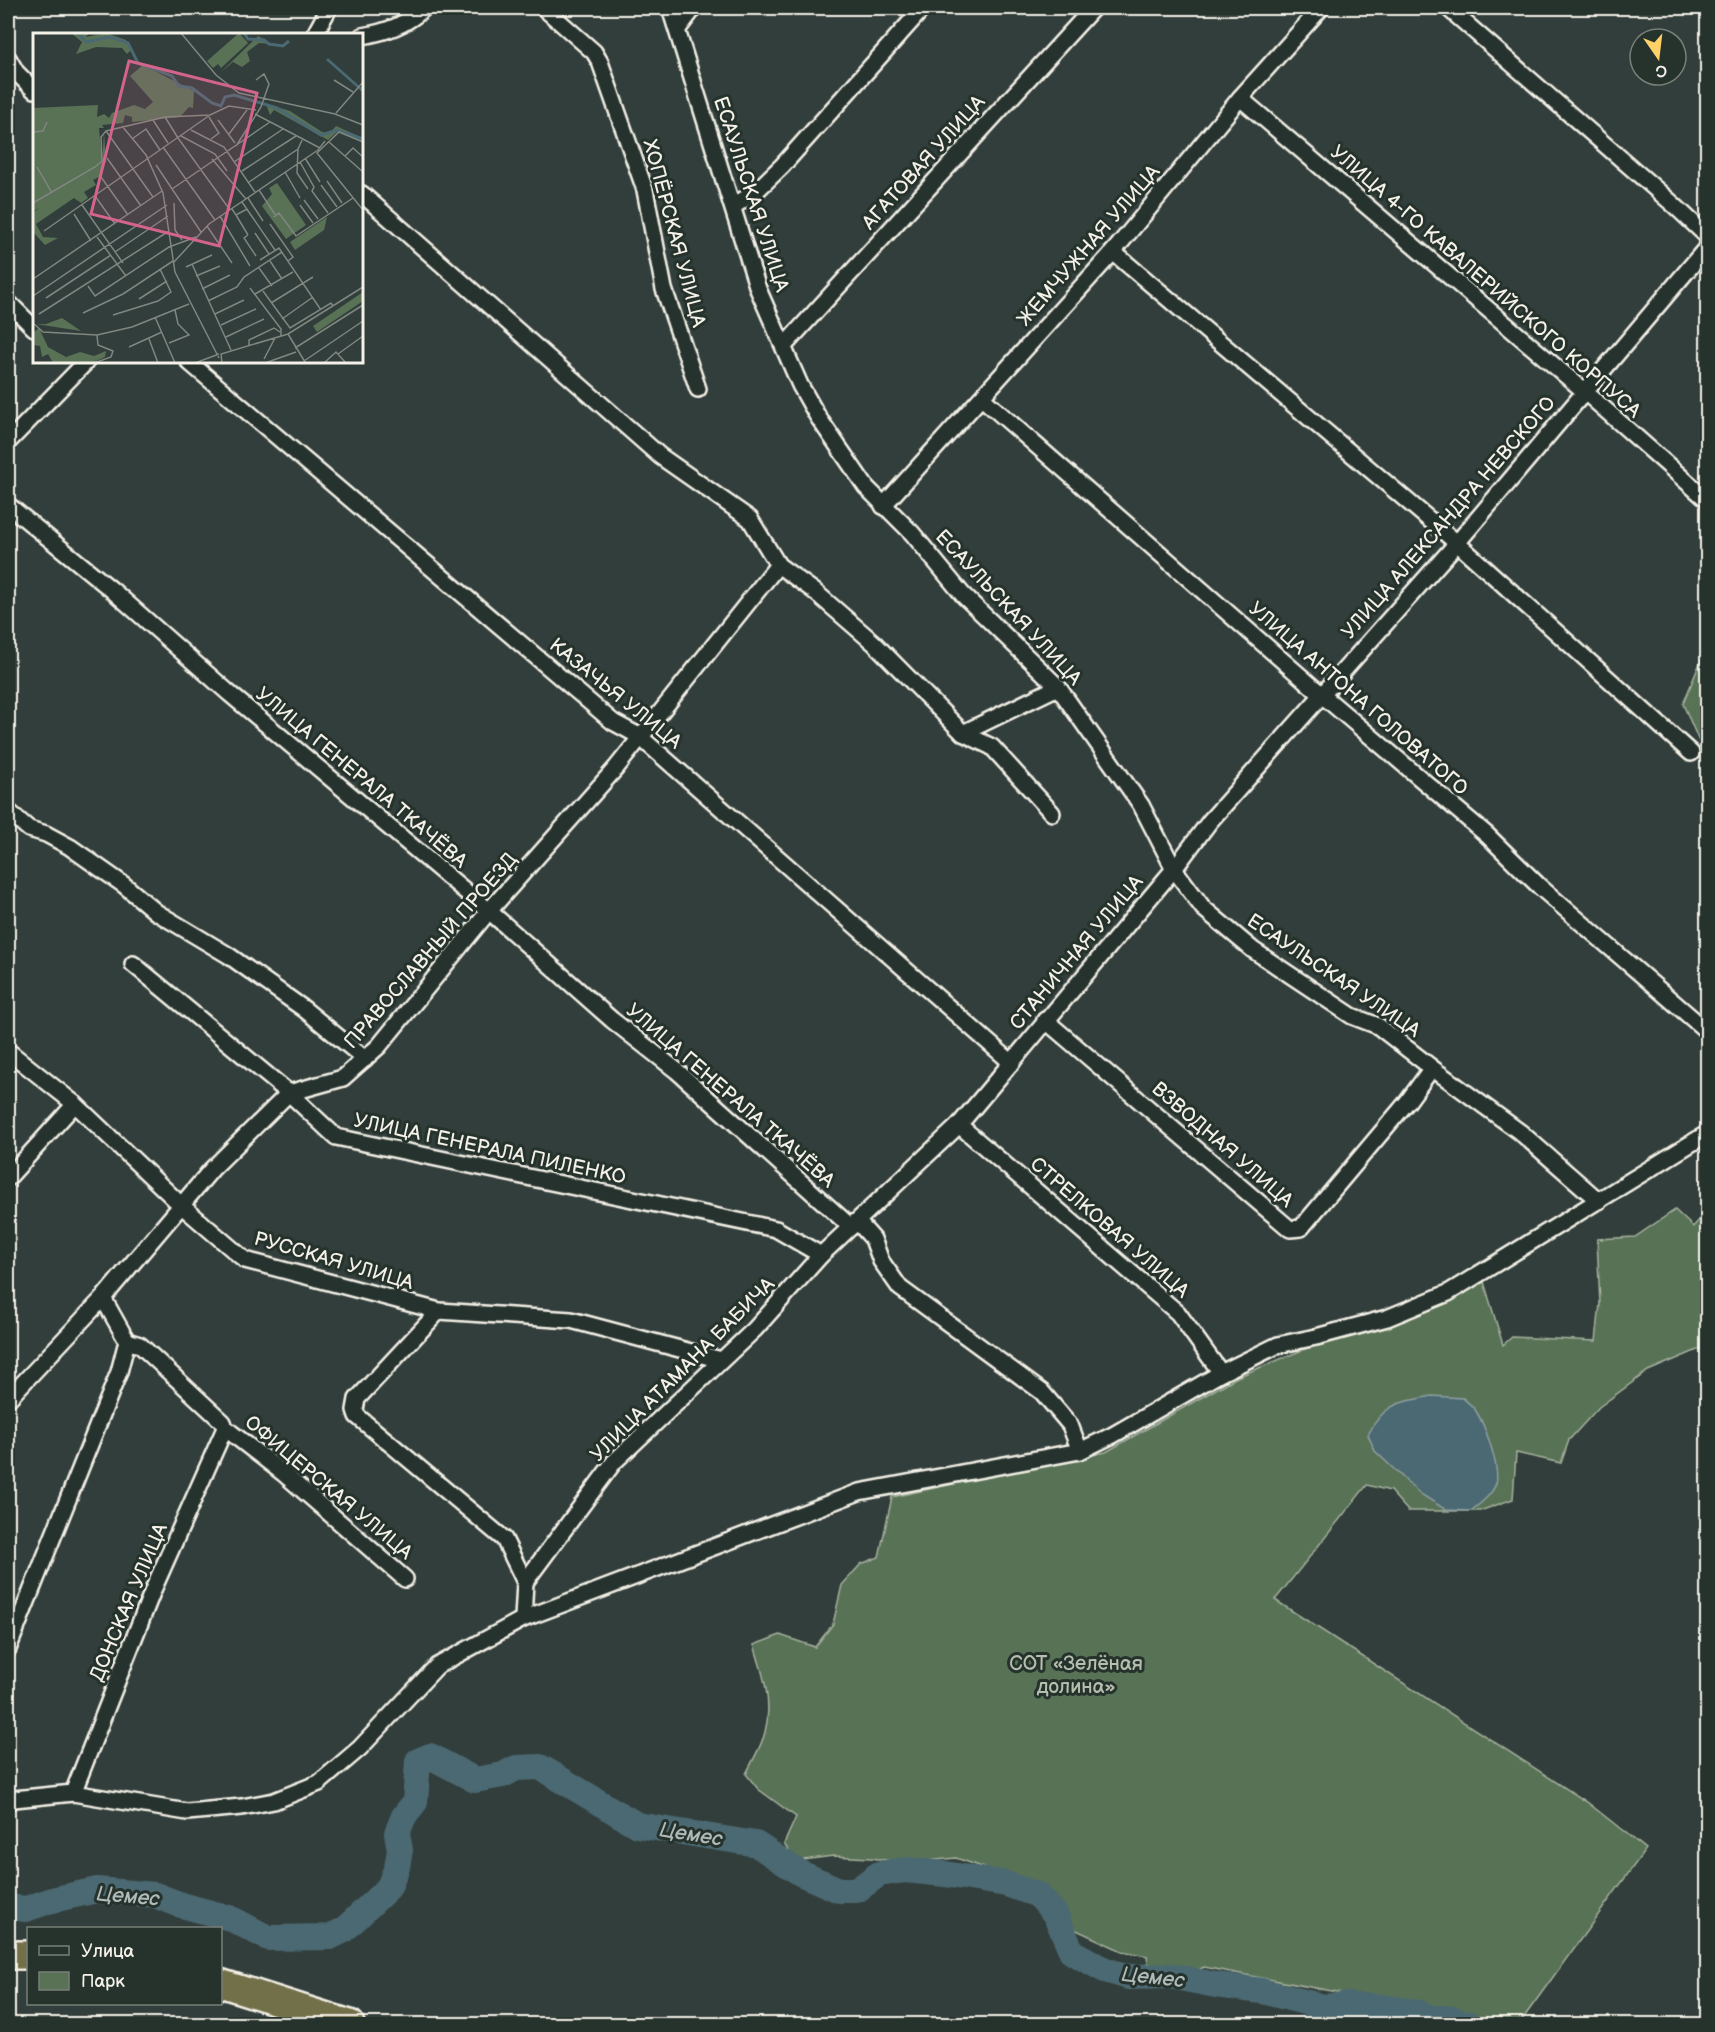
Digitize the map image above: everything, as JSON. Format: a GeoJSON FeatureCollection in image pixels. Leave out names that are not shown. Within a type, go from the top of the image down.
{"type":"FeatureCollection","features":[{"type":"Feature","properties":{"kind":"highway"},"geometry":{"type":"LineString","coordinates":[[8,1955],[27,1955]]}},
{"type":"Feature","properties":{"kind":"highway"},"geometry":{"type":"LineString","coordinates":[[222,1984],[350,2025]]}},
{"type":"Feature","properties":{"kind":"street"},"geometry":{"type":"LineString","coordinates":[[316,33],[329,8]]}},
{"type":"Feature","properties":{"kind":"street"},"geometry":{"type":"LineString","coordinates":[[363,36],[392,30],[424,8]]}},
{"type":"Feature","properties":{"kind":"street","name":"ХОПЁРСКАЯ УЛИЦА"},"geometry":{"type":"LineString","coordinates":[[544,8],[594,52],[600,62],[645,190],[664,289],[698,389]]}},
{"type":"Feature","properties":{"kind":"street","name":"ЕСАУЛЬСКАЯ УЛИЦА"},"geometry":{"type":"LineString","coordinates":[[670,8],[734,206],[758,289],[800,385],[818,417],[866,487],[912,533],[963,595],[1058,687],[1141,805],[1174,869],[1203,908],[1253,950],[1352,1016],[1378,1026],[1520,1132],[1599,1201]]}},
{"type":"Feature","properties":{"kind":"street"},"geometry":{"type":"LineString","coordinates":[[678,29],[694,8]]}},
{"type":"Feature","properties":{"kind":"street"},"geometry":{"type":"LineString","coordinates":[[734,206],[755,192],[782,166],[923,8]]}},
{"type":"Feature","properties":{"kind":"street","name":"АГАТОВАЯ УЛИЦА"},"geometry":{"type":"LineString","coordinates":[[784,346],[1093,8]]}},
{"type":"Feature","properties":{"kind":"street","name":"ЖЕМЧУЖНАЯ УЛИЦА"},"geometry":{"type":"LineString","coordinates":[[883,506],[1113,252],[1240,98],[1321,8]]}},
{"type":"Feature","properties":{"kind":"street"},"geometry":{"type":"LineString","coordinates":[[1448,8],[1674,205],[1707,237]]}},
{"type":"Feature","properties":{"kind":"street"},"geometry":{"type":"LineString","coordinates":[[8,58],[16,72],[33,89]]}},
{"type":"Feature","properties":{"kind":"street","name":"УЛИЦА 4-ГО КАВАЛЕРИЙСКОГО КОРПУСА"},"geometry":{"type":"LineString","coordinates":[[1240,98],[1584,391],[1704,497]]}},
{"type":"Feature","properties":{"kind":"street"},"geometry":{"type":"LineString","coordinates":[[363,195],[660,456],[750,519],[778,565],[814,591],[874,643],[963,733],[992,747],[1052,813]]}},
{"type":"Feature","properties":{"kind":"street","name":"УЛИЦА АЛЕКСАНДРА НЕВСКОГО"},"geometry":{"type":"LineString","coordinates":[[1174,869],[1210,821],[1457,543],[1707,246]]}},
{"type":"Feature","properties":{"kind":"street"},"geometry":{"type":"LineString","coordinates":[[1113,252],[1457,543],[1691,753]]}},
{"type":"Feature","properties":{"kind":"street"},"geometry":{"type":"LineString","coordinates":[[8,302],[33,327]]}},
{"type":"Feature","properties":{"kind":"street","name":"КАЗАЧЬЯ УЛИЦА"},"geometry":{"type":"LineString","coordinates":[[190,363],[613,722],[639,736],[1012,1063]]}},
{"type":"Feature","properties":{"kind":"street"},"geometry":{"type":"LineString","coordinates":[[8,442],[78,364]]}},
{"type":"Feature","properties":{"kind":"street","name":"УЛИЦА АНТОНА ГОЛОВАТОГО"},"geometry":{"type":"LineString","coordinates":[[982,398],[1322,695],[1487,835],[1540,887],[1707,1032]]}},
{"type":"Feature","properties":{"kind":"street","name":"УЛИЦА ГЕНЕРАЛА ТКАЧЁВА"},"geometry":{"type":"LineString","coordinates":[[8,505],[112,590],[230,694],[489,911],[612,1020],[677,1071],[873,1239],[881,1261],[900,1288],[1042,1392],[1070,1425],[1080,1451]]}},
{"type":"Feature","properties":{"kind":"street","name":"ПРАВОСЛАВНЫЙ ПРОЕЗД"},"geometry":{"type":"LineString","coordinates":[[8,1399],[103,1298],[212,1169],[290,1093],[343,1078],[379,1046],[489,911],[615,768],[778,565]]}},
{"type":"Feature","properties":{"kind":"street"},"geometry":{"type":"LineString","coordinates":[[963,733],[1058,687]]}},
{"type":"Feature","properties":{"kind":"street"},"geometry":{"type":"LineString","coordinates":[[8,811],[29,829],[46,834],[70,847],[124,885],[156,912],[228,955],[304,1009],[365,1059]]}},
{"type":"Feature","properties":{"kind":"street","name":"СТАНИЧНАЯ УЛИЦА"},"geometry":{"type":"LineString","coordinates":[[1012,1063],[1174,869]]}},
{"type":"Feature","properties":{"kind":"street","name":"УЛИЦА ГЕНЕРАЛА ПИЛЕНКО"},"geometry":{"type":"LineString","coordinates":[[133,964],[290,1093],[336,1137],[776,1229],[821,1255]]}},
{"type":"Feature","properties":{"kind":"street","name":"ВЗВОДНАЯ УЛИЦА"},"geometry":{"type":"LineString","coordinates":[[1046,1020],[1290,1229],[1301,1228],[1408,1101],[1432,1068]]}},
{"type":"Feature","properties":{"kind":"street","name":"РУССКАЯ УЛИЦА"},"geometry":{"type":"LineString","coordinates":[[8,1051],[75,1104],[182,1206],[245,1260],[439,1311],[571,1320],[721,1360]]}},
{"type":"Feature","properties":{"kind":"street","name":"УЛИЦА АТАМАНА БАБИЧА"},"geometry":{"type":"LineString","coordinates":[[525,1582],[614,1462],[755,1329],[821,1255],[959,1125],[1012,1063]]}},
{"type":"Feature","properties":{"kind":"street"},"geometry":{"type":"LineString","coordinates":[[8,1178],[75,1104]]}},
{"type":"Feature","properties":{"kind":"street","name":"СТРЕЛКОВАЯ УЛИЦА"},"geometry":{"type":"LineString","coordinates":[[959,1125],[1178,1313],[1221,1373]]}},
{"type":"Feature","properties":{"kind":"street"},"geometry":{"type":"LineString","coordinates":[[8,1802],[14,1799],[73,1793],[187,1812],[242,1807],[274,1801],[319,1783],[352,1755],[437,1666],[523,1619],[859,1492],[1080,1451],[1113,1435],[1221,1373],[1278,1345],[1387,1318],[1448,1293],[1707,1133]]}},
{"type":"Feature","properties":{"kind":"street"},"geometry":{"type":"LineString","coordinates":[[8,1649],[119,1372],[127,1341],[103,1298]]}},
{"type":"Feature","properties":{"kind":"street"},"geometry":{"type":"LineString","coordinates":[[439,1311],[357,1399],[355,1410],[357,1416],[504,1539],[525,1582],[523,1619]]}},
{"type":"Feature","properties":{"kind":"street","name":"ОФИЦЕРСКАЯ УЛИЦА"},"geometry":{"type":"LineString","coordinates":[[127,1341],[140,1345],[223,1422],[225,1428],[283,1473],[405,1578]]}},
{"type":"Feature","properties":{"kind":"street","name":"ДОНСКАЯ УЛИЦА"},"geometry":{"type":"LineString","coordinates":[[73,1793],[153,1590],[225,1428]]}},
{"type":"Feature","properties":{"kind":"green space"},"geometry":{"type":"Polygon","coordinates":[[[1708,646],[1707,760],[1683,704],[1708,646]]]}},
{"type":"Feature","properties":{"kind":"green space","name":"СОТ «Зелёная долина»"},"geometry":{"type":"Polygon","coordinates":[[[1675,1210],[1693,1227],[1707,1211],[1707,1346],[1648,1371],[1599,1407],[1569,1440],[1561,1463],[1516,1453],[1513,1499],[1480,1511],[1408,1511],[1390,1491],[1367,1485],[1275,1600],[1587,1802],[1646,1849],[1519,2024],[1506,2024],[1204,1967],[1194,1972],[1148,1964],[1147,1956],[1122,1951],[1074,1929],[1040,1887],[956,1858],[906,1863],[833,1856],[796,1861],[784,1844],[796,1817],[758,1789],[746,1774],[764,1737],[768,1710],[766,1688],[754,1645],[780,1635],[815,1647],[833,1624],[842,1585],[861,1564],[879,1557],[892,1497],[1106,1452],[1237,1377],[1317,1344],[1390,1326],[1484,1282],[1503,1345],[1512,1337],[1596,1341],[1600,1304],[1597,1239],[1635,1237],[1675,1210]]]}},
{"type":"Feature","properties":{"kind":"water"},"geometry":{"type":"Polygon","coordinates":[[[1432,1396],[1463,1398],[1476,1411],[1487,1436],[1496,1467],[1496,1483],[1489,1495],[1471,1511],[1446,1510],[1419,1493],[1375,1451],[1368,1435],[1386,1410],[1411,1400],[1432,1396]]]}},
{"type":"Feature","properties":{"kind":"waterway","name":"Цемес"},"geometry":{"type":"LineString","coordinates":[[8,1907],[26,1909],[52,1900],[97,1890],[155,1895],[181,1905],[230,1918],[268,1938],[330,1937],[344,1930],[389,1887],[397,1867],[400,1850],[397,1833],[404,1816],[415,1802],[418,1761],[430,1756],[475,1780],[503,1775],[516,1768],[540,1767],[637,1825],[756,1844],[800,1873],[839,1890],[857,1890],[879,1874],[905,1870],[1006,1884],[1038,1895],[1055,1914],[1072,1952],[1105,1970],[1129,1977],[1170,1976],[1262,1991],[1324,2007],[1344,2005],[1382,2007],[1420,2013],[1429,2018],[1452,2018],[1460,2023],[1468,2024]]}}]}
